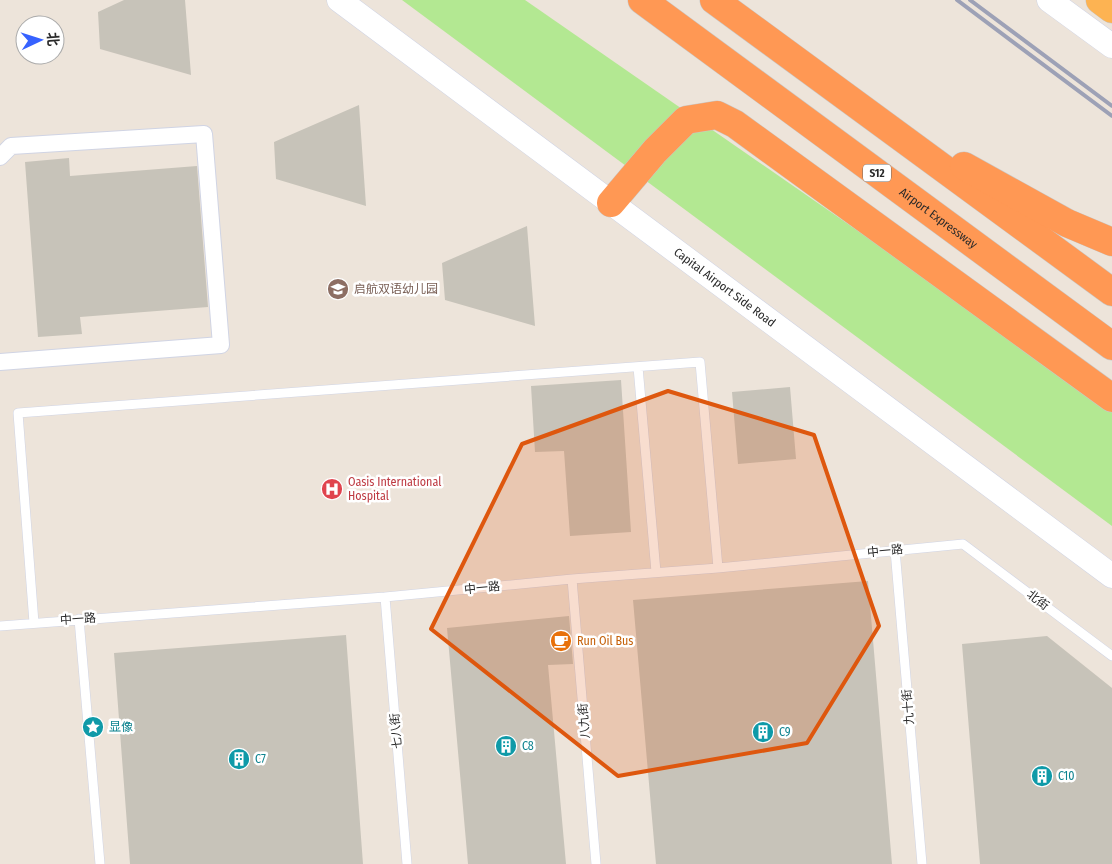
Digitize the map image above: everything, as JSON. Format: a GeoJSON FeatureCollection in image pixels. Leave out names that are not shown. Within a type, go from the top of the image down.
{"type":"FeatureCollection","features":[{"type":"Feature","properties":{"kind":"highway","name":"Airport Expressway"},"geometry":{"type":"LineString","coordinates":[[642,0],[1112,346]]}},
{"type":"Feature","properties":{"kind":"highway"},"geometry":{"type":"LineString","coordinates":[[714,0],[1112,292]]}},
{"type":"Feature","properties":{"kind":"highway"},"geometry":{"type":"LineString","coordinates":[[1100,0],[1112,9]]}},
{"type":"Feature","properties":{"kind":"highway"},"geometry":{"type":"LineString","coordinates":[[866,112],[1067,223],[1112,242]]}},
{"type":"Feature","properties":{"kind":"highway"},"geometry":{"type":"LineString","coordinates":[[611,203],[655,151],[686,120],[717,115],[735,124],[1112,398]]}},
{"type":"Feature","properties":{"kind":"main road","name":"Capital Airport Side Road"},"geometry":{"type":"LineString","coordinates":[[339,0],[1112,576]]}},
{"type":"Feature","properties":{"kind":"main road"},"geometry":{"type":"LineString","coordinates":[[1049,0],[1112,46]]}},
{"type":"Feature","properties":{"kind":"street"},"geometry":{"type":"LineString","coordinates":[[0,157],[11,146],[204,134],[221,345],[0,362]]}},
{"type":"Feature","properties":{"kind":"lane"},"geometry":{"type":"LineString","coordinates":[[34,623],[18,413],[700,362],[718,568]]}},
{"type":"Feature","properties":{"kind":"lane"},"geometry":{"type":"LineString","coordinates":[[638,367],[656,572]]}},
{"type":"Feature","properties":{"kind":"lane","name":"中一路"},"geometry":{"type":"LineString","coordinates":[[0,626],[385,597],[572,579],[718,568],[963,544]]}},
{"type":"Feature","properties":{"kind":"lane","name":"北街"},"geometry":{"type":"LineString","coordinates":[[963,544],[1112,656]]}},
{"type":"Feature","properties":{"kind":"lane","name":"九十街"},"geometry":{"type":"LineString","coordinates":[[895,550],[922,864]]}},
{"type":"Feature","properties":{"kind":"lane","name":"八九街"},"geometry":{"type":"LineString","coordinates":[[572,579],[596,864]]}},
{"type":"Feature","properties":{"kind":"lane","name":"七八街"},"geometry":{"type":"LineString","coordinates":[[385,597],[407,864]]}},
{"type":"Feature","properties":{"kind":"lane"},"geometry":{"type":"LineString","coordinates":[[79,619],[100,864]]}},
{"type":"Feature","properties":{"kind":"highlighted area"},"geometry":{"type":"Polygon","coordinates":[[[668,391],[814,435],[879,626],[807,743],[618,776],[431,629],[522,444],[668,391]]]}},
{"type":"Feature","properties":{"kind":"green space"},"geometry":{"type":"Polygon","coordinates":[[[402,0],[525,0],[1112,407],[1112,526],[402,0]]]}},
{"type":"Feature","properties":{"kind":"building"},"geometry":{"type":"Polygon","coordinates":[[[124,0],[185,0],[191,75],[100,49],[98,12],[124,0]]]}},
{"type":"Feature","properties":{"kind":"building"},"geometry":{"type":"Polygon","coordinates":[[[359,105],[366,206],[276,179],[274,142],[359,105]]]}},
{"type":"Feature","properties":{"kind":"building"},"geometry":{"type":"Polygon","coordinates":[[[69,158],[70,176],[197,166],[208,307],[80,317],[82,334],[38,337],[25,162],[69,158]]]}},
{"type":"Feature","properties":{"kind":"building"},"geometry":{"type":"Polygon","coordinates":[[[527,226],[535,326],[445,300],[442,263],[527,226]]]}},
{"type":"Feature","properties":{"kind":"building"},"geometry":{"type":"Polygon","coordinates":[[[621,380],[631,532],[570,536],[564,451],[535,452],[531,386],[621,380]]]}},
{"type":"Feature","properties":{"kind":"building"},"geometry":{"type":"Polygon","coordinates":[[[790,387],[796,459],[738,464],[732,392],[790,387]]]}},
{"type":"Feature","properties":{"kind":"building","name":"C9"},"geometry":{"type":"Polygon","coordinates":[[[868,581],[892,864],[656,864],[633,600],[868,581]]]}},
{"type":"Feature","properties":{"kind":"building","name":"C8"},"geometry":{"type":"Polygon","coordinates":[[[569,616],[573,664],[548,665],[566,864],[468,864],[447,628],[569,616]]]}},
{"type":"Feature","properties":{"kind":"building","name":"C7"},"geometry":{"type":"Polygon","coordinates":[[[346,635],[363,864],[130,864],[114,653],[346,635]]]}},
{"type":"Feature","properties":{"kind":"building","name":"C10"},"geometry":{"type":"Polygon","coordinates":[[[1047,636],[1112,688],[1112,864],[980,864],[962,644],[1047,636]]]}},
{"type":"Feature","properties":{"kind":"railway"},"geometry":{"type":"LineString","coordinates":[[957,0],[1112,116]]}},
{"type":"Feature","properties":{"kind":"railway"},"geometry":{"type":"LineString","coordinates":[[970,0],[1112,106]]}},
{"type":"Feature","properties":{"kind":"place","name":"启航双语幼儿园"},"geometry":{"type":"Point","coordinates":[338,289]}},
{"type":"Feature","properties":{"kind":"place","name":"Oasis International Hospital"},"geometry":{"type":"Point","coordinates":[332,489]}},
{"type":"Feature","properties":{"kind":"place","name":"Run Oil Bus"},"geometry":{"type":"Point","coordinates":[561,641]}},
{"type":"Feature","properties":{"kind":"place","name":"显像"},"geometry":{"type":"Point","coordinates":[93,727]}},
{"type":"Feature","properties":{"kind":"place","name":"C9"},"geometry":{"type":"Point","coordinates":[763,732]}},
{"type":"Feature","properties":{"kind":"place","name":"C8"},"geometry":{"type":"Point","coordinates":[506,746]}},
{"type":"Feature","properties":{"kind":"place","name":"C7"},"geometry":{"type":"Point","coordinates":[239,759]}},
{"type":"Feature","properties":{"kind":"place","name":"C10"},"geometry":{"type":"Point","coordinates":[1042,776]}}]}
